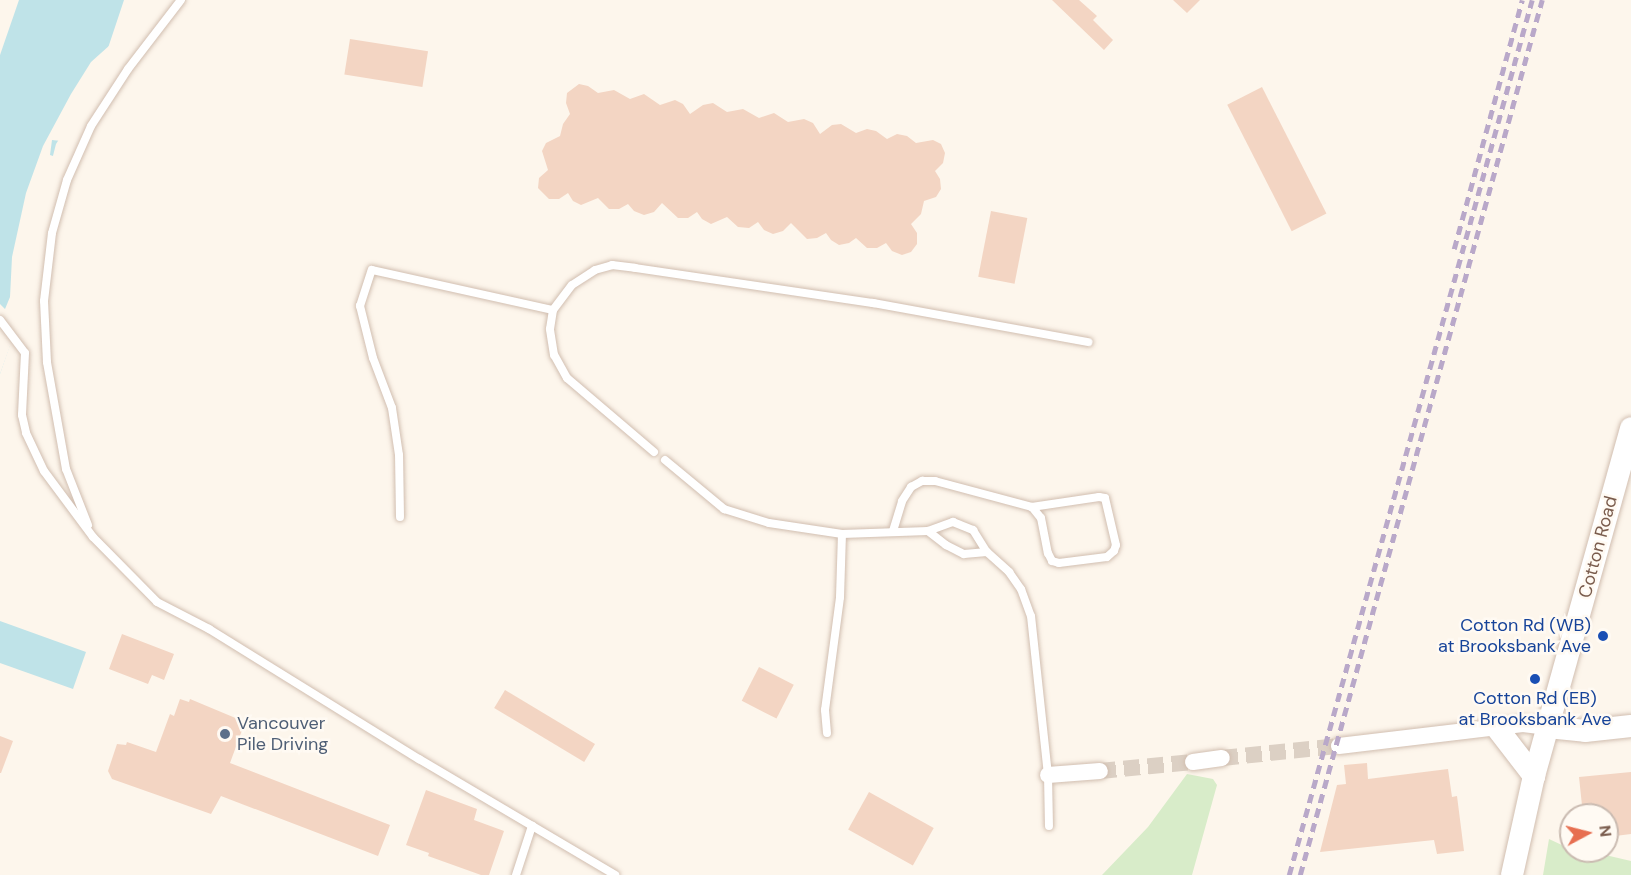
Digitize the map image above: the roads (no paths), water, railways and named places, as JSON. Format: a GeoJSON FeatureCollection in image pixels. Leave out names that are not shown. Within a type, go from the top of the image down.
{"type":"FeatureCollection","features":[{"type":"Feature","properties":{"kind":"main road","name":"Cotton Road"},"geometry":{"type":"LineString","coordinates":[[1512,875],[1534,776],[1631,428]]}},
{"type":"Feature","properties":{"kind":"main road"},"geometry":{"type":"LineString","coordinates":[[1548,727],[1577,731],[1631,726]]}},
{"type":"Feature","properties":{"kind":"main road"},"geometry":{"type":"LineString","coordinates":[[1497,728],[1534,776]]}},
{"type":"Feature","properties":{"kind":"street"},"geometry":{"type":"LineString","coordinates":[[1339,746],[1523,724],[1548,727]]}},
{"type":"Feature","properties":{"kind":"street"},"geometry":{"type":"LineString","coordinates":[[1193,762],[1222,759]]}},
{"type":"Feature","properties":{"kind":"street"},"geometry":{"type":"LineString","coordinates":[[1048,775],[1100,771]]}},
{"type":"Feature","properties":{"kind":"lane"},"geometry":{"type":"LineString","coordinates":[[93,537],[66,469],[47,362],[44,301],[52,233],[67,180],[91,126],[128,69],[181,0]]}},
{"type":"Feature","properties":{"kind":"lane"},"geometry":{"type":"LineString","coordinates":[[654,452],[567,378],[554,355],[550,329],[553,310],[572,285],[595,270],[612,265],[873,303],[1088,342]]}},
{"type":"Feature","properties":{"kind":"lane"},"geometry":{"type":"LineString","coordinates":[[400,517],[399,455],[392,408],[373,358],[360,306],[372,270],[553,310]]}},
{"type":"Feature","properties":{"kind":"lane"},"geometry":{"type":"LineString","coordinates":[[0,320],[25,353],[21,398],[26,433],[44,471],[93,537],[157,602],[208,629],[615,875]]}},
{"type":"Feature","properties":{"kind":"lane"},"geometry":{"type":"LineString","coordinates":[[664,460],[724,509],[769,523],[842,534],[928,531],[953,522],[973,530],[987,552],[1009,572],[1021,589],[1031,616],[1048,775],[1049,826]]}},
{"type":"Feature","properties":{"kind":"lane"},"geometry":{"type":"LineString","coordinates":[[893,531],[902,501],[911,487],[922,481],[934,481],[1032,507],[1106,498],[1116,545],[1114,552],[1107,557],[1059,563],[1052,561],[1048,553],[1041,518],[1032,507]]}},
{"type":"Feature","properties":{"kind":"lane"},"geometry":{"type":"LineString","coordinates":[[928,531],[946,546],[964,554],[987,552]]}},
{"type":"Feature","properties":{"kind":"lane"},"geometry":{"type":"LineString","coordinates":[[827,733],[825,710],[840,597],[842,534]]}},
{"type":"Feature","properties":{"kind":"lane"},"geometry":{"type":"LineString","coordinates":[[516,875],[532,826]]}},
{"type":"Feature","properties":{"kind":"water"},"geometry":{"type":"Polygon","coordinates":[[[0,0],[124,0],[98,78],[56,144],[32,238],[10,345],[0,374],[0,0]]]}},
{"type":"Feature","properties":{"kind":"water"},"geometry":{"type":"Polygon","coordinates":[[[0,621],[86,652],[73,689],[0,663],[0,621]]]}},
{"type":"Feature","properties":{"kind":"tunnel"},"geometry":{"type":"LineString","coordinates":[[1222,758],[1339,746]]}},
{"type":"Feature","properties":{"kind":"tunnel"},"geometry":{"type":"LineString","coordinates":[[1100,771],[1193,762]]}},
{"type":"Feature","properties":{"kind":"railway"},"geometry":{"type":"LineString","coordinates":[[1454,249],[1522,0]]}},
{"type":"Feature","properties":{"kind":"railway"},"geometry":{"type":"LineString","coordinates":[[1289,875],[1532,0]]}},
{"type":"Feature","properties":{"kind":"railway"},"geometry":{"type":"LineString","coordinates":[[1300,875],[1542,0]]}},
{"type":"Feature","properties":{"kind":"place","name":"Cotton Rd (WB) at Brooksbank Ave"},"geometry":{"type":"Point","coordinates":[1603,636]}},
{"type":"Feature","properties":{"kind":"place","name":"Cotton Rd (EB) at Brooksbank Ave"},"geometry":{"type":"Point","coordinates":[1535,679]}},
{"type":"Feature","properties":{"kind":"place","name":"Vancouver Pile Driving"},"geometry":{"type":"Point","coordinates":[225,734]}}]}
